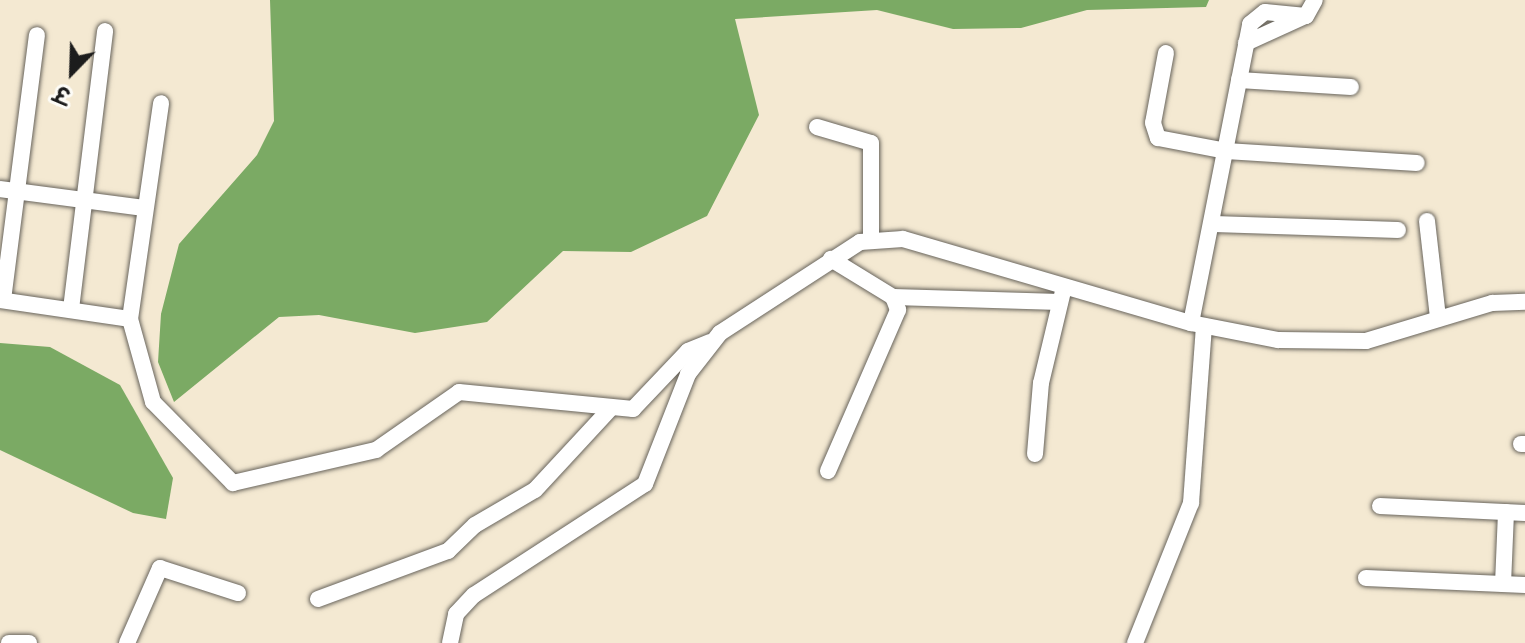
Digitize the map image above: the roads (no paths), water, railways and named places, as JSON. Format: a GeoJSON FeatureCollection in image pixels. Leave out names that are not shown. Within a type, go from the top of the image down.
{"type":"FeatureCollection","features":[{"type":"Feature","properties":{"kind":"street"},"geometry":{"type":"LineString","coordinates":[[1246,43],[1306,16],[1315,0]]}},
{"type":"Feature","properties":{"kind":"street"},"geometry":{"type":"LineString","coordinates":[[1135,643],[1191,503],[1197,324],[1246,43],[1256,13],[1306,16]]}},
{"type":"Feature","properties":{"kind":"street"},"geometry":{"type":"LineString","coordinates":[[71,309],[105,31]]}},
{"type":"Feature","properties":{"kind":"street"},"geometry":{"type":"LineString","coordinates":[[37,35],[8,190],[2,300],[130,319]]}},
{"type":"Feature","properties":{"kind":"street"},"geometry":{"type":"LineString","coordinates":[[1166,53],[1153,133],[1226,151],[1417,163]]}},
{"type":"Feature","properties":{"kind":"street"},"geometry":{"type":"LineString","coordinates":[[1239,80],[1351,87]]}},
{"type":"Feature","properties":{"kind":"street"},"geometry":{"type":"LineString","coordinates":[[161,103],[130,319],[153,402],[233,483],[387,446],[459,392],[611,408],[637,407],[688,351],[711,342],[831,259],[871,238],[930,246],[1062,294],[1197,324],[1308,343],[1366,341],[1438,318],[1525,302]]}},
{"type":"Feature","properties":{"kind":"street"},"geometry":{"type":"LineString","coordinates":[[817,127],[872,146],[871,238]]}},
{"type":"Feature","properties":{"kind":"street"},"geometry":{"type":"LineString","coordinates":[[8,190],[144,208]]}},
{"type":"Feature","properties":{"kind":"street"},"geometry":{"type":"LineString","coordinates":[[1427,221],[1438,318]]}},
{"type":"Feature","properties":{"kind":"street"},"geometry":{"type":"LineString","coordinates":[[1214,224],[1398,230]]}},
{"type":"Feature","properties":{"kind":"street"},"geometry":{"type":"LineString","coordinates":[[831,259],[893,297],[1062,294]]}},
{"type":"Feature","properties":{"kind":"street"},"geometry":{"type":"LineString","coordinates":[[1035,454],[1062,294]]}},
{"type":"Feature","properties":{"kind":"street"},"geometry":{"type":"LineString","coordinates":[[828,471],[840,454],[849,408],[883,353],[898,310],[893,297]]}},
{"type":"Feature","properties":{"kind":"street"},"geometry":{"type":"LineString","coordinates":[[450,643],[456,614],[474,595],[645,484],[676,399],[711,342]]}},
{"type":"Feature","properties":{"kind":"street"},"geometry":{"type":"LineString","coordinates":[[318,599],[448,551],[475,525],[548,479],[611,408]]}},
{"type":"Feature","properties":{"kind":"street"},"geometry":{"type":"LineString","coordinates":[[1380,506],[1525,513]]}},
{"type":"Feature","properties":{"kind":"street"},"geometry":{"type":"LineString","coordinates":[[1503,584],[1506,512]]}},
{"type":"Feature","properties":{"kind":"street"},"geometry":{"type":"LineString","coordinates":[[127,643],[160,568],[238,593]]}},
{"type":"Feature","properties":{"kind":"street"},"geometry":{"type":"LineString","coordinates":[[1366,578],[1525,585]]}},
{"type":"Feature","properties":{"kind":"street"},"geometry":{"type":"LineString","coordinates":[[9,643],[29,643]]}}]}
